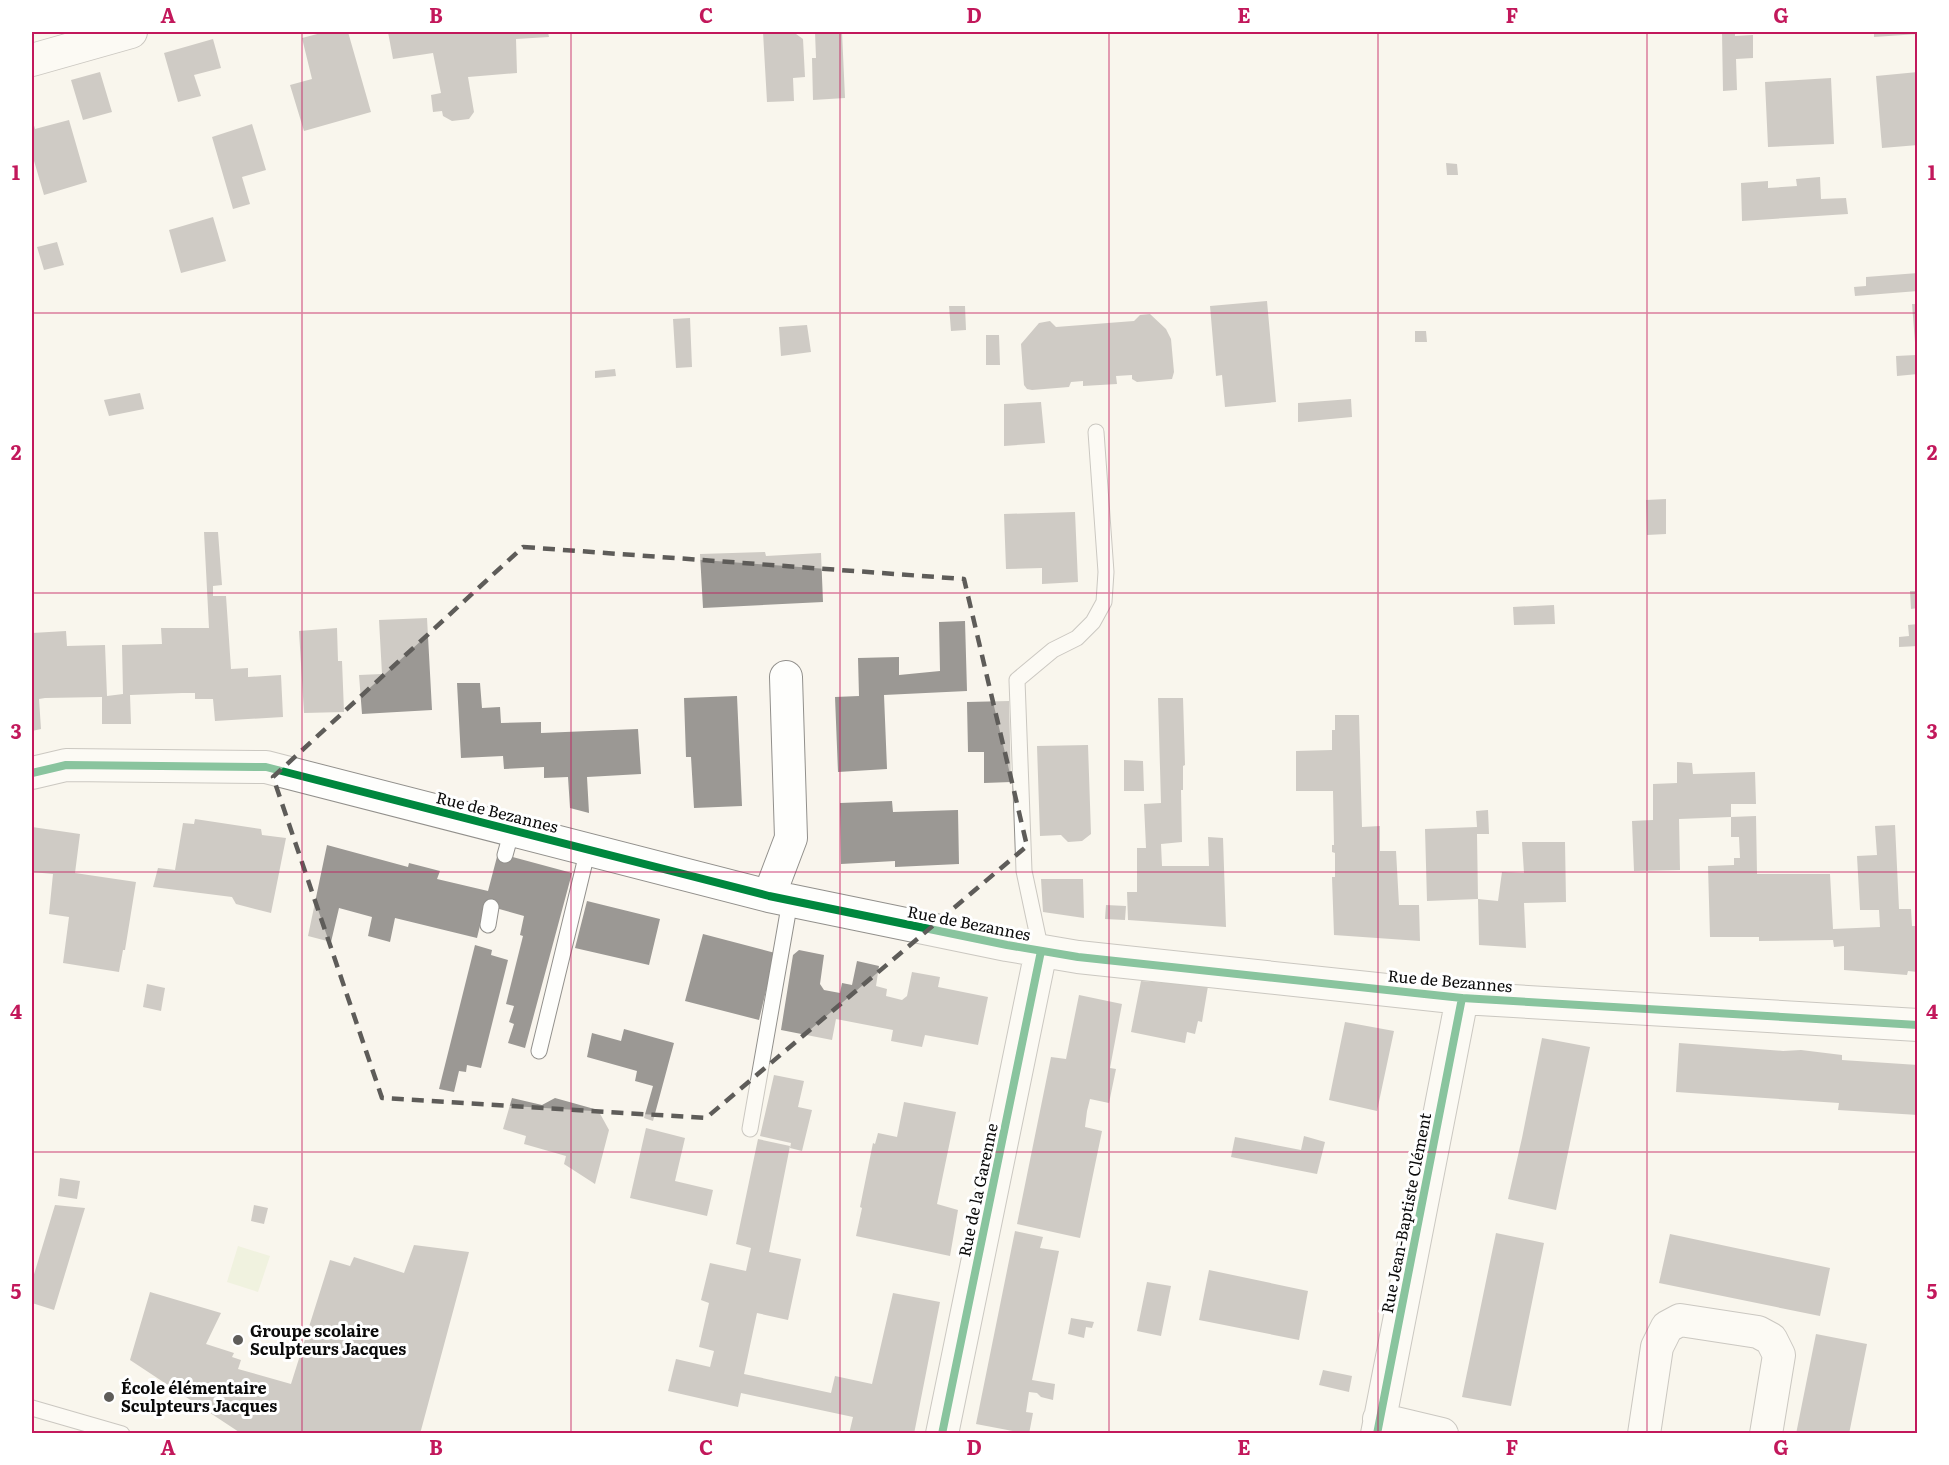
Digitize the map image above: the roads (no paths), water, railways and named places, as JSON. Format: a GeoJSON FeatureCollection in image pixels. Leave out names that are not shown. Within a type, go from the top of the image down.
{"type":"FeatureCollection","features":[{"type":"Feature","properties":{"kind":"street"},"geometry":{"type":"LineString","coordinates":[[32,60],[131,32]]}},
{"type":"Feature","properties":{"kind":"street"},"geometry":{"type":"LineString","coordinates":[[779,898],[791,838],[786,677]]}},
{"type":"Feature","properties":{"kind":"street","name":"Rue de Bezannes"},"geometry":{"type":"LineString","coordinates":[[32,773],[66,765],[266,766],[508,842],[588,849],[779,898],[1041,951],[1462,998],[1917,1025]]}},
{"type":"Feature","properties":{"kind":"street","name":"Rue de la Garenne"},"geometry":{"type":"LineString","coordinates":[[942,1434],[1041,951]]}},
{"type":"Feature","properties":{"kind":"street","name":"Rue Jean-Baptiste Clément"},"geometry":{"type":"LineString","coordinates":[[1378,1426],[1462,998]]}},
{"type":"Feature","properties":{"kind":"street"},"geometry":{"type":"LineString","coordinates":[[1644,1434],[1657,1347],[1667,1327],[1680,1320],[1758,1332],[1771,1339],[1779,1356],[1766,1434]]}},
{"type":"Feature","properties":{"kind":"street"},"geometry":{"type":"LineString","coordinates":[[1378,1426],[1442,1434]]}},
{"type":"Feature","properties":{"kind":"lane"},"geometry":{"type":"LineString","coordinates":[[1041,951],[1023,871],[1017,680],[1053,650],[1077,638],[1093,622],[1104,602],[1106,572],[1096,432]]}},
{"type":"Feature","properties":{"kind":"lane"},"geometry":{"type":"LineString","coordinates":[[539,1051],[588,849]]}},
{"type":"Feature","properties":{"kind":"lane"},"geometry":{"type":"LineString","coordinates":[[750,1129],[779,898]]}},
{"type":"Feature","properties":{"kind":"lane"},"geometry":{"type":"LineString","coordinates":[[488,925],[491,907]]}},
{"type":"Feature","properties":{"kind":"lane"},"geometry":{"type":"LineString","coordinates":[[32,1408],[122,1434]]}},
{"type":"Feature","properties":{"kind":"place","name":"Groupe scolaire Sculpteurs Jacques"},"geometry":{"type":"Point","coordinates":[238,1340]}},
{"type":"Feature","properties":{"kind":"place","name":"École élémentaire Sculpteurs Jacques"},"geometry":{"type":"Point","coordinates":[109,1397]}}]}
